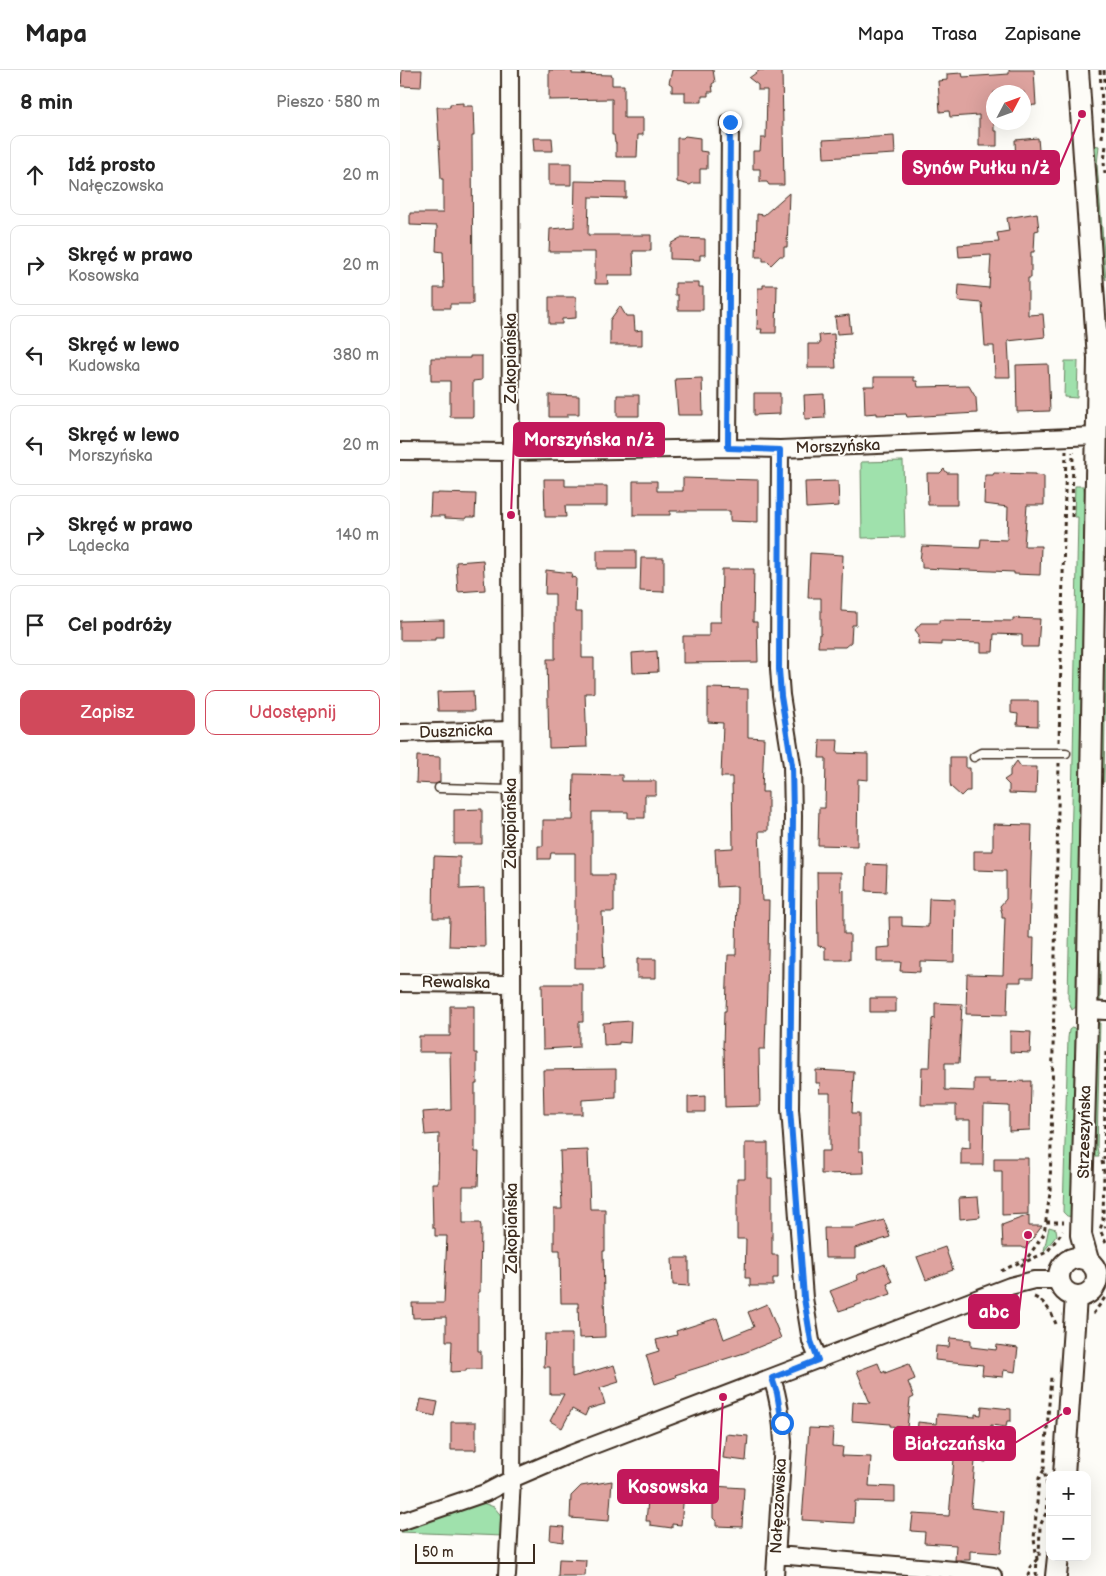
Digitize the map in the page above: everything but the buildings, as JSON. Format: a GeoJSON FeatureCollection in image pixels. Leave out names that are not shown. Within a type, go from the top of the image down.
{"type":"FeatureCollection","features":[{"type":"Feature","properties":{"kind":"street","name":"Zakopiańska"},"geometry":{"type":"LineString","coordinates":[[507,1576],[512,1479],[510,70]]}},
{"type":"Feature","properties":{"kind":"street","name":"Strzeszyńska"},"geometry":{"type":"LineString","coordinates":[[1066,1261],[1072,1230],[1097,1010],[1096,536],[1094,490],[1100,291],[1078,70]]}},
{"type":"Feature","properties":{"kind":"street"},"geometry":{"type":"LineString","coordinates":[[728,448],[730,122]]}},
{"type":"Feature","properties":{"kind":"street","name":"Morszyńska"},"geometry":{"type":"LineString","coordinates":[[400,451],[511,452],[728,448],[780,450],[1096,436]]}},
{"type":"Feature","properties":{"kind":"street"},"geometry":{"type":"LineString","coordinates":[[780,450],[779,669],[781,696],[792,765],[793,816],[790,1109],[804,1298],[811,1341],[818,1360]]}},
{"type":"Feature","properties":{"kind":"street","name":"Dusznicka"},"geometry":{"type":"LineString","coordinates":[[400,733],[511,730]]}},
{"type":"Feature","properties":{"kind":"street","name":"Rewalska"},"geometry":{"type":"LineString","coordinates":[[400,983],[512,984]]}},
{"type":"Feature","properties":{"kind":"street","name":"Strzeszyńska"},"geometry":{"type":"LineString","coordinates":[[1072,1230],[1097,1270]]}},
{"type":"Feature","properties":{"kind":"street"},"geometry":{"type":"LineString","coordinates":[[1077,1257],[1097,1270],[1095,1287],[1083,1296],[1076,1297],[1065,1291],[1059,1280],[1060,1270],[1066,1261],[1077,1257]]}},
{"type":"Feature","properties":{"kind":"street"},"geometry":{"type":"LineString","coordinates":[[400,1522],[485,1493],[512,1479],[586,1448],[1022,1282],[1043,1279],[1059,1280]]}},
{"type":"Feature","properties":{"kind":"street"},"geometry":{"type":"LineString","coordinates":[[1064,1471],[1076,1297]]}},
{"type":"Feature","properties":{"kind":"street","name":"Nałęczowska"},"geometry":{"type":"LineString","coordinates":[[772,1378],[778,1400],[783,1442],[775,1576]]}},
{"type":"Feature","properties":{"kind":"street"},"geometry":{"type":"LineString","coordinates":[[777,1555],[955,1570],[993,1576]]}},
{"type":"Feature","properties":{"kind":"street"},"geometry":{"type":"LineString","coordinates":[[1056,1576],[1058,1561]]}},
{"type":"Feature","properties":{"kind":"lane"},"geometry":{"type":"LineString","coordinates":[[974,757],[981,753],[1063,754]]}},
{"type":"Feature","properties":{"kind":"lane"},"geometry":{"type":"LineString","coordinates":[[439,788],[511,790]]}},
{"type":"Feature","properties":{"kind":"path"},"geometry":{"type":"LineString","coordinates":[[1104,70],[1106,92]]}},
{"type":"Feature","properties":{"kind":"path"},"geometry":{"type":"LineString","coordinates":[[1105,145],[1105,181]]}},
{"type":"Feature","properties":{"kind":"path"},"geometry":{"type":"LineString","coordinates":[[994,1274],[1029,1258],[1044,1234],[1050,1193],[1063,754],[1065,480],[1067,444]]}},
{"type":"Feature","properties":{"kind":"path"},"geometry":{"type":"LineString","coordinates":[[1072,517],[1073,445]]}},
{"type":"Feature","properties":{"kind":"path"},"geometry":{"type":"LineString","coordinates":[[1065,480],[1070,480]]}},
{"type":"Feature","properties":{"kind":"path"},"geometry":{"type":"LineString","coordinates":[[1104,1160],[1106,1049]]}},
{"type":"Feature","properties":{"kind":"path"},"geometry":{"type":"LineString","coordinates":[[1046,1222],[1057,1222],[1072,1230]]}},
{"type":"Feature","properties":{"kind":"path"},"geometry":{"type":"LineString","coordinates":[[1057,1222],[1072,1230]]}},
{"type":"Feature","properties":{"kind":"path"},"geometry":{"type":"LineString","coordinates":[[1042,1264],[1038,1256],[1047,1252],[1072,1230]]}},
{"type":"Feature","properties":{"kind":"path"},"geometry":{"type":"LineString","coordinates":[[1043,1296],[1057,1329]]}},
{"type":"Feature","properties":{"kind":"path"},"geometry":{"type":"LineString","coordinates":[[1030,1297],[1035,1297],[1044,1302]]}},
{"type":"Feature","properties":{"kind":"path"},"geometry":{"type":"LineString","coordinates":[[1028,1576],[1030,1567],[1039,1557],[1040,1526],[1046,1513],[1048,1490],[1044,1470],[1050,1383],[1053,1368]]}},
{"type":"Feature","properties":{"kind":"path"},"geometry":{"type":"LineString","coordinates":[[1036,1576],[1037,1560],[1034,1539],[1038,1486],[1039,1478],[1044,1470]]}},
{"type":"Feature","properties":{"kind":"green space"},"geometry":{"type":"Polygon","coordinates":[[[1093,145],[1099,146],[1097,164],[1106,280],[1102,272],[1093,145]]]}},
{"type":"Feature","properties":{"kind":"green space"},"geometry":{"type":"Polygon","coordinates":[[[1065,361],[1078,361],[1077,398],[1064,397],[1065,361]]]}},
{"type":"Feature","properties":{"kind":"green space"},"geometry":{"type":"Polygon","coordinates":[[[903,461],[905,537],[862,538],[861,462],[903,461]]]}},
{"type":"Feature","properties":{"kind":"green space"},"geometry":{"type":"Polygon","coordinates":[[[1075,486],[1084,486],[1087,522],[1077,1006],[1072,1010],[1068,998],[1078,517],[1074,517],[1075,486]]]}},
{"type":"Feature","properties":{"kind":"green space"},"geometry":{"type":"Polygon","coordinates":[[[1103,658],[1106,658],[1104,782],[1101,782],[1103,658]]]}},
{"type":"Feature","properties":{"kind":"green space"},"geometry":{"type":"Polygon","coordinates":[[[1098,917],[1100,917],[1100,1001],[1097,994],[1098,917]]]}},
{"type":"Feature","properties":{"kind":"green space"},"geometry":{"type":"Polygon","coordinates":[[[1100,1021],[1097,1148],[1099,1157],[1094,1157],[1096,1029],[1100,1021]]]}},
{"type":"Feature","properties":{"kind":"green space"},"geometry":{"type":"Polygon","coordinates":[[[1073,1027],[1077,1032],[1073,1217],[1067,1216],[1063,1212],[1068,1038],[1069,1030],[1073,1027]]]}},
{"type":"Feature","properties":{"kind":"green space"},"geometry":{"type":"Polygon","coordinates":[[[1049,1227],[1056,1229],[1057,1235],[1044,1251],[1049,1227]]]}},
{"type":"Feature","properties":{"kind":"green space"},"geometry":{"type":"Polygon","coordinates":[[[480,1502],[494,1507],[503,1518],[503,1536],[400,1532],[400,1529],[480,1502]]]}},
{"type":"Feature","properties":{"kind":"place","name":"Synów Pułku n/ż"},"geometry":{"type":"Point","coordinates":[1082,114]}},
{"type":"Feature","properties":{"kind":"place","name":"Morszyńska n/ż"},"geometry":{"type":"Point","coordinates":[511,515]}},
{"type":"Feature","properties":{"kind":"place","name":"abc"},"geometry":{"type":"Point","coordinates":[1028,1235]}},
{"type":"Feature","properties":{"kind":"place","name":"Kosowska"},"geometry":{"type":"Point","coordinates":[723,1397]}},
{"type":"Feature","properties":{"kind":"place","name":"Białczańska"},"geometry":{"type":"Point","coordinates":[1067,1411]}},
{"type":"Feature","properties":{"kind":"route"},"geometry":{"type":"LineString","coordinates":[[730,122],[728,448],[780,450],[779,669],[781,696],[792,765],[793,816],[790,1109],[804,1298],[811,1341],[818,1360],[772,1378],[777,1393],[782,1423]]}}]}
